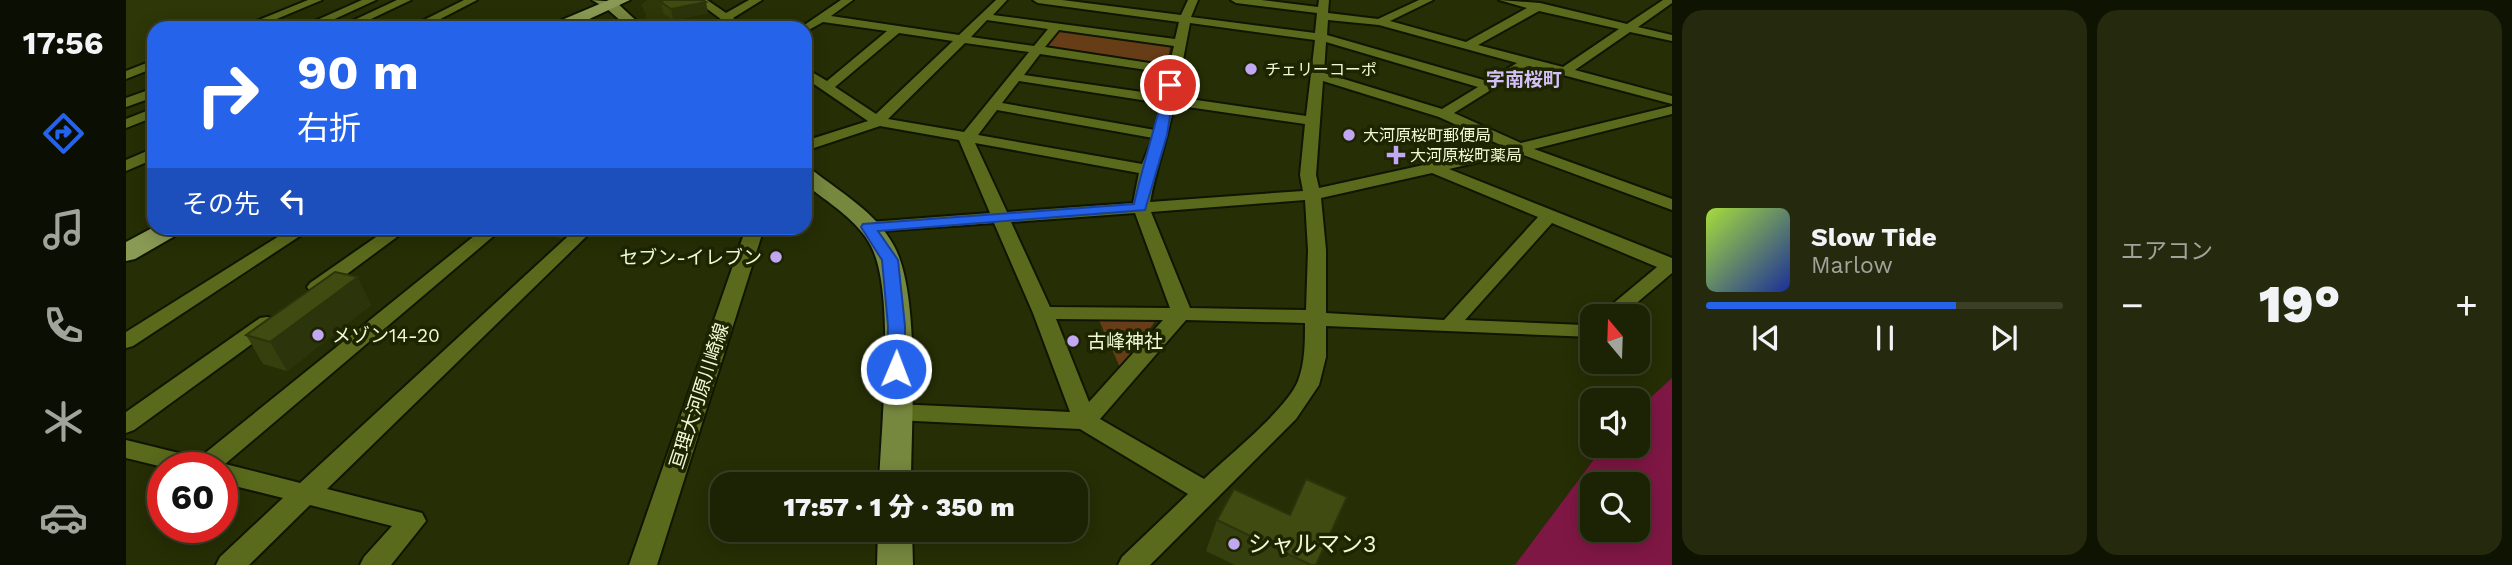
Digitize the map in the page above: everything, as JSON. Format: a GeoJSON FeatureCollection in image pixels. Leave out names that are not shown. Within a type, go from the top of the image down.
{"type":"FeatureCollection","features":[{"type":"Feature","properties":{"kind":"highway"},"geometry":{"type":"LineString","coordinates":[[556,21],[607,1]]}},
{"type":"Feature","properties":{"kind":"highway"},"geometry":{"type":"LineString","coordinates":[[568,21],[607,1]]}},
{"type":"Feature","properties":{"kind":"highway"},"geometry":{"type":"LineString","coordinates":[[126,236],[147,225]]}},
{"type":"Feature","properties":{"kind":"highway"},"geometry":{"type":"LineString","coordinates":[[126,253],[158,235]]}},
{"type":"Feature","properties":{"kind":"main road"},"geometry":{"type":"LineString","coordinates":[[607,1],[629,21]]}},
{"type":"Feature","properties":{"kind":"main road"},"geometry":{"type":"LineString","coordinates":[[812,180],[869,227],[890,260],[897,326],[895,472]]}},
{"type":"Feature","properties":{"kind":"main road"},"geometry":{"type":"LineString","coordinates":[[895,542],[895,565]]}},
{"type":"Feature","properties":{"kind":"street"},"geometry":{"type":"LineString","coordinates":[[263,21],[317,0]]}},
{"type":"Feature","properties":{"kind":"street"},"geometry":{"type":"LineString","coordinates":[[322,21],[371,0]]}},
{"type":"Feature","properties":{"kind":"street"},"geometry":{"type":"LineString","coordinates":[[359,21],[406,0]]}},
{"type":"Feature","properties":{"kind":"street"},"geometry":{"type":"LineString","coordinates":[[428,21],[472,0]]}},
{"type":"Feature","properties":{"kind":"street"},"geometry":{"type":"LineString","coordinates":[[700,0],[730,21]]}},
{"type":"Feature","properties":{"kind":"street"},"geometry":{"type":"LineString","coordinates":[[726,18],[757,0]]}},
{"type":"Feature","properties":{"kind":"street"},"geometry":{"type":"LineString","coordinates":[[812,24],[848,0]]}},
{"type":"Feature","properties":{"kind":"street"},"geometry":{"type":"LineString","coordinates":[[812,144],[870,126],[877,121],[1002,0]]}},
{"type":"Feature","properties":{"kind":"street"},"geometry":{"type":"LineString","coordinates":[[1038,0],[1321,37],[1489,86]]}},
{"type":"Feature","properties":{"kind":"street"},"geometry":{"type":"LineString","coordinates":[[1182,312],[1140,207],[1148,170],[1161,135],[1185,19],[1193,0]]}},
{"type":"Feature","properties":{"kind":"street"},"geometry":{"type":"LineString","coordinates":[[1236,0],[1324,9],[1672,100]]}},
{"type":"Feature","properties":{"kind":"street"},"geometry":{"type":"LineString","coordinates":[[1379,22],[1428,0]]}},
{"type":"Feature","properties":{"kind":"street"},"geometry":{"type":"LineString","coordinates":[[1504,0],[1672,38]]}},
{"type":"Feature","properties":{"kind":"street"},"geometry":{"type":"LineString","coordinates":[[1467,46],[1550,0]]}},
{"type":"Feature","properties":{"kind":"street"},"geometry":{"type":"LineString","coordinates":[[1564,72],[1670,0]]}},
{"type":"Feature","properties":{"kind":"street"},"geometry":{"type":"LineString","coordinates":[[1132,565],[1288,413],[1308,385],[1315,357],[1317,250],[1308,175],[1324,9]]}},
{"type":"Feature","properties":{"kind":"street"},"geometry":{"type":"LineString","coordinates":[[986,17],[1180,43]]}},
{"type":"Feature","properties":{"kind":"street"},"geometry":{"type":"LineString","coordinates":[[822,18],[879,26],[894,24],[964,39],[1173,70]]}},
{"type":"Feature","properties":{"kind":"street"},"geometry":{"type":"LineString","coordinates":[[827,87],[894,24]]}},
{"type":"Feature","properties":{"kind":"street"},"geometry":{"type":"LineString","coordinates":[[1056,26],[966,140],[1044,313],[1085,421]]}},
{"type":"Feature","properties":{"kind":"street"},"geometry":{"type":"LineString","coordinates":[[1444,114],[1527,62]]}},
{"type":"Feature","properties":{"kind":"street"},"geometry":{"type":"LineString","coordinates":[[126,75],[147,67]]}},
{"type":"Feature","properties":{"kind":"street"},"geometry":{"type":"LineString","coordinates":[[1318,75],[1444,114],[1519,148],[1672,205]]}},
{"type":"Feature","properties":{"kind":"street"},"geometry":{"type":"LineString","coordinates":[[812,77],[877,121],[1148,170]]}},
{"type":"Feature","properties":{"kind":"street"},"geometry":{"type":"LineString","coordinates":[[1015,77],[1312,121]]}},
{"type":"Feature","properties":{"kind":"street"},"geometry":{"type":"LineString","coordinates":[[126,105],[147,95]]}},
{"type":"Feature","properties":{"kind":"street"},"geometry":{"type":"LineString","coordinates":[[126,105],[147,110]]}},
{"type":"Feature","properties":{"kind":"street"},"geometry":{"type":"LineString","coordinates":[[992,105],[1161,135]]}},
{"type":"Feature","properties":{"kind":"street"},"geometry":{"type":"LineString","coordinates":[[869,227],[1312,195],[1672,110]]}},
{"type":"Feature","properties":{"kind":"street"},"geometry":{"type":"LineString","coordinates":[[126,124],[147,114]]}},
{"type":"Feature","properties":{"kind":"street"},"geometry":{"type":"LineString","coordinates":[[126,166],[147,156]]}},
{"type":"Feature","properties":{"kind":"street"},"geometry":{"type":"LineString","coordinates":[[1434,168],[1548,217],[1671,265],[1623,304]]}},
{"type":"Feature","properties":{"kind":"street"},"geometry":{"type":"LineString","coordinates":[[1450,325],[1548,217]]}},
{"type":"Feature","properties":{"kind":"street"},"geometry":{"type":"LineString","coordinates":[[126,341],[292,235]]}},
{"type":"Feature","properties":{"kind":"street"},"geometry":{"type":"LineString","coordinates":[[301,298],[390,235]]}},
{"type":"Feature","properties":{"kind":"street"},"geometry":{"type":"LineString","coordinates":[[223,452],[486,235]]}},
{"type":"Feature","properties":{"kind":"street"},"geometry":{"type":"LineString","coordinates":[[230,565],[580,235]]}},
{"type":"Feature","properties":{"kind":"street","name":"亘理大河原川崎線"},"geometry":{"type":"LineString","coordinates":[[643,565],[753,235]]}},
{"type":"Feature","properties":{"kind":"street"},"geometry":{"type":"LineString","coordinates":[[1044,313],[1182,312],[1580,332]]}},
{"type":"Feature","properties":{"kind":"street"},"geometry":{"type":"LineString","coordinates":[[1085,421],[1182,312]]}},
{"type":"Feature","properties":{"kind":"street"},"geometry":{"type":"LineString","coordinates":[[126,424],[279,314]]}},
{"type":"Feature","properties":{"kind":"street"},"geometry":{"type":"LineString","coordinates":[[895,412],[1085,421],[1207,493]]}},
{"type":"Feature","properties":{"kind":"street"},"geometry":{"type":"LineString","coordinates":[[126,449],[147,454]]}},
{"type":"Feature","properties":{"kind":"street"},"geometry":{"type":"LineString","coordinates":[[238,477],[413,521],[374,565]]}},
{"type":"Feature","properties":{"kind":"shaded area"},"geometry":{"type":"Polygon","coordinates":[[[126,0],[309,0],[255,21],[147,21],[147,63],[126,71],[126,0]]]}},
{"type":"Feature","properties":{"kind":"shaded area"},"geometry":{"type":"Polygon","coordinates":[[[647,0],[690,0],[710,13],[669,21],[644,21],[646,14],[641,5],[647,0]]]}},
{"type":"Feature","properties":{"kind":"shaded area"},"geometry":{"type":"Polygon","coordinates":[[[1061,28],[1171,43],[1166,67],[1043,48],[1061,28]]]}},
{"type":"Feature","properties":{"kind":"shaded area"},"geometry":{"type":"Polygon","coordinates":[[[1098,318],[1157,318],[1122,372],[1098,318]]]}},
{"type":"Feature","properties":{"kind":"shaded area"},"geometry":{"type":"Polygon","coordinates":[[[1672,378],[1672,565],[1515,565],[1580,478],[1580,542],[1650,542],[1650,472],[1585,472],[1595,458],[1650,458],[1650,398],[1672,378]]]}},
{"type":"Feature","properties":{"kind":"building"},"geometry":{"type":"Polygon","coordinates":[[[661,2],[706,2],[671,9],[661,2]]]}},
{"type":"Feature","properties":{"kind":"building"},"geometry":{"type":"Polygon","coordinates":[[[335,272],[358,277],[270,342],[246,335],[335,272]]]}},
{"type":"Feature","properties":{"kind":"building"},"geometry":{"type":"Polygon","coordinates":[[[1306,479],[1347,497],[1316,565],[1217,520],[1234,489],[1290,515],[1306,479]]]}},
{"type":"Feature","properties":{"kind":"place","name":"チェリーコーポ"},"geometry":{"type":"Point","coordinates":[1251,69]}},
{"type":"Feature","properties":{"kind":"place","name":"大河原桜町郵便局"},"geometry":{"type":"Point","coordinates":[1349,135]}},
{"type":"Feature","properties":{"kind":"place","name":"大河原桜町薬局"},"geometry":{"type":"Point","coordinates":[1396,155]}},
{"type":"Feature","properties":{"kind":"place","name":"セブン-イレブン"},"geometry":{"type":"Point","coordinates":[776,257]}},
{"type":"Feature","properties":{"kind":"place","name":"メゾン14-20"},"geometry":{"type":"Point","coordinates":[318,335]}},
{"type":"Feature","properties":{"kind":"place","name":"古峰神社"},"geometry":{"type":"Point","coordinates":[1073,341]}},
{"type":"Feature","properties":{"kind":"place","name":"シャルマン3"},"geometry":{"type":"Point","coordinates":[1234,544]}},
{"type":"Feature","properties":{"kind":"district","name":"字南桜町"},"geometry":{"type":"Point","coordinates":[1524,79]}},
{"type":"Feature","properties":{"kind":"route"},"geometry":{"type":"LineString","coordinates":[[896,369],[894,281],[890,260],[869,227],[1140,207],[1148,170],[1161,135],[1170,85]]}}]}
